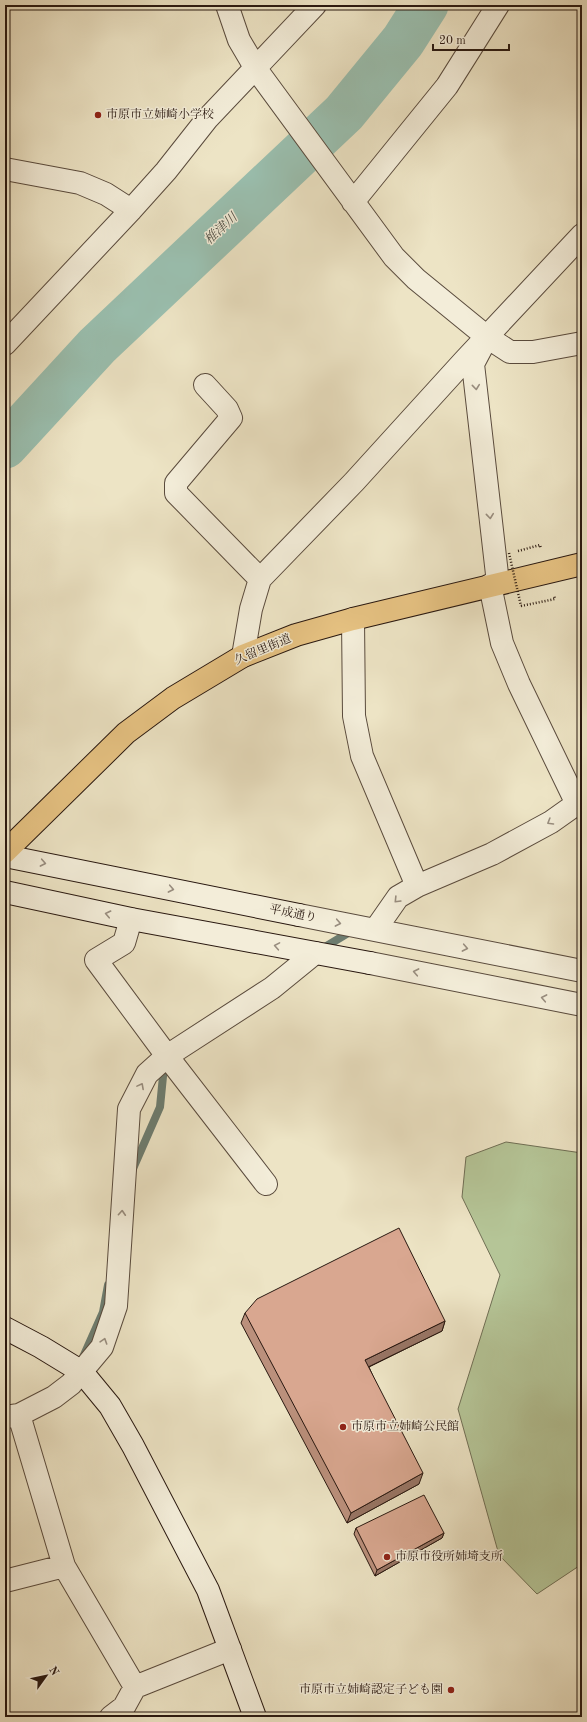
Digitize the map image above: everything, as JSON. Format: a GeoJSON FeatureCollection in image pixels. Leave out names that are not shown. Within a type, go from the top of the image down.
{"type":"FeatureCollection","features":[{"type":"Feature","properties":{"kind":"main road","name":"久留里街道"},"geometry":{"type":"LineString","coordinates":[[5,852],[64,792],[126,733],[173,698],[243,656],[296,635],[353,619],[582,564]]}},
{"type":"Feature","properties":{"kind":"street"},"geometry":{"type":"LineString","coordinates":[[227,5],[239,40],[256,69],[394,257],[416,279],[487,337],[510,352],[533,352],[582,343]]}},
{"type":"Feature","properties":{"kind":"street"},"geometry":{"type":"LineString","coordinates":[[5,344],[166,172],[206,119],[256,69],[315,5]]}},
{"type":"Feature","properties":{"kind":"street"},"geometry":{"type":"LineString","coordinates":[[353,202],[447,86],[498,5]]}},
{"type":"Feature","properties":{"kind":"street"},"geometry":{"type":"LineString","coordinates":[[5,169],[80,184],[106,194],[131,210]]}},
{"type":"Feature","properties":{"kind":"street"},"geometry":{"type":"LineString","coordinates":[[243,656],[251,609],[260,579],[354,482],[582,235]]}},
{"type":"Feature","properties":{"kind":"street"},"geometry":{"type":"LineString","coordinates":[[375,930],[398,897],[418,886],[492,854],[551,822],[580,802],[519,684],[502,643],[494,584],[473,364],[487,337]]}},
{"type":"Feature","properties":{"kind":"street"},"geometry":{"type":"LineString","coordinates":[[205,386],[227,409],[231,418],[176,484],[176,492],[260,579]]}},
{"type":"Feature","properties":{"kind":"street"},"geometry":{"type":"LineString","coordinates":[[353,619],[354,716],[362,756],[418,886]]}},
{"type":"Feature","properties":{"kind":"street","name":"平成通り"},"geometry":{"type":"LineString","coordinates":[[5,856],[582,971]]}},
{"type":"Feature","properties":{"kind":"street"},"geometry":{"type":"LineString","coordinates":[[5,892],[131,919],[370,963],[582,1005]]}},
{"type":"Feature","properties":{"kind":"street"},"geometry":{"type":"LineString","coordinates":[[131,919],[124,943],[96,960],[167,1056],[266,1184]]}},
{"type":"Feature","properties":{"kind":"street"},"geometry":{"type":"LineString","coordinates":[[135,1687],[64,1566],[12,1416],[54,1397],[71,1384],[102,1347],[116,1306],[128,1109],[147,1074],[167,1056],[272,988],[315,953]]}},
{"type":"Feature","properties":{"kind":"street"},"geometry":{"type":"LineString","coordinates":[[5,1328],[41,1347],[82,1372],[110,1406],[133,1446],[208,1590],[255,1717]]}},
{"type":"Feature","properties":{"kind":"street"},"geometry":{"type":"LineString","coordinates":[[5,1581],[64,1566]]}},
{"type":"Feature","properties":{"kind":"street"},"geometry":{"type":"LineString","coordinates":[[110,1717],[124,1707],[135,1687],[230,1649]]}},
{"type":"Feature","properties":{"kind":"path"},"geometry":{"type":"LineString","coordinates":[[521,606],[509,553],[540,546],[542,552]]}},
{"type":"Feature","properties":{"kind":"green space"},"geometry":{"type":"Polygon","coordinates":[[[506,1142],[582,1153],[582,1564],[537,1594],[499,1555],[458,1409],[500,1275],[462,1197],[466,1157],[506,1142]]]}},
{"type":"Feature","properties":{"kind":"building","name":"市原市立姉崎公民館"},"geometry":{"type":"Polygon","coordinates":[[[399,1228],[445,1321],[365,1360],[423,1473],[351,1513],[245,1313],[257,1299],[399,1228]]]}},
{"type":"Feature","properties":{"kind":"building","name":"市原市役所姉埼支所"},"geometry":{"type":"Polygon","coordinates":[[[424,1495],[444,1533],[377,1570],[356,1528],[424,1495]]]}},
{"type":"Feature","properties":{"kind":"waterway","name":"椎津川"},"geometry":{"type":"LineString","coordinates":[[5,446],[97,346],[344,113],[403,41],[426,5]]}},
{"type":"Feature","properties":{"kind":"waterway"},"geometry":{"type":"LineString","coordinates":[[320,950],[353,930]]}},
{"type":"Feature","properties":{"kind":"waterway"},"geometry":{"type":"LineString","coordinates":[[132,1171],[160,1107],[164,1066]]}},
{"type":"Feature","properties":{"kind":"waterway"},"geometry":{"type":"LineString","coordinates":[[83,1357],[103,1312],[108,1285]]}},
{"type":"Feature","properties":{"kind":"place","name":"市原市立姉崎小学校"},"geometry":{"type":"Point","coordinates":[98,115]}},
{"type":"Feature","properties":{"kind":"place","name":"市原市立姉崎公民館"},"geometry":{"type":"Point","coordinates":[343,1427]}},
{"type":"Feature","properties":{"kind":"place","name":"市原市役所姉埼支所"},"geometry":{"type":"Point","coordinates":[387,1557]}},
{"type":"Feature","properties":{"kind":"place","name":"市原市立姉崎認定子ども園"},"geometry":{"type":"Point","coordinates":[451,1690]}}]}
